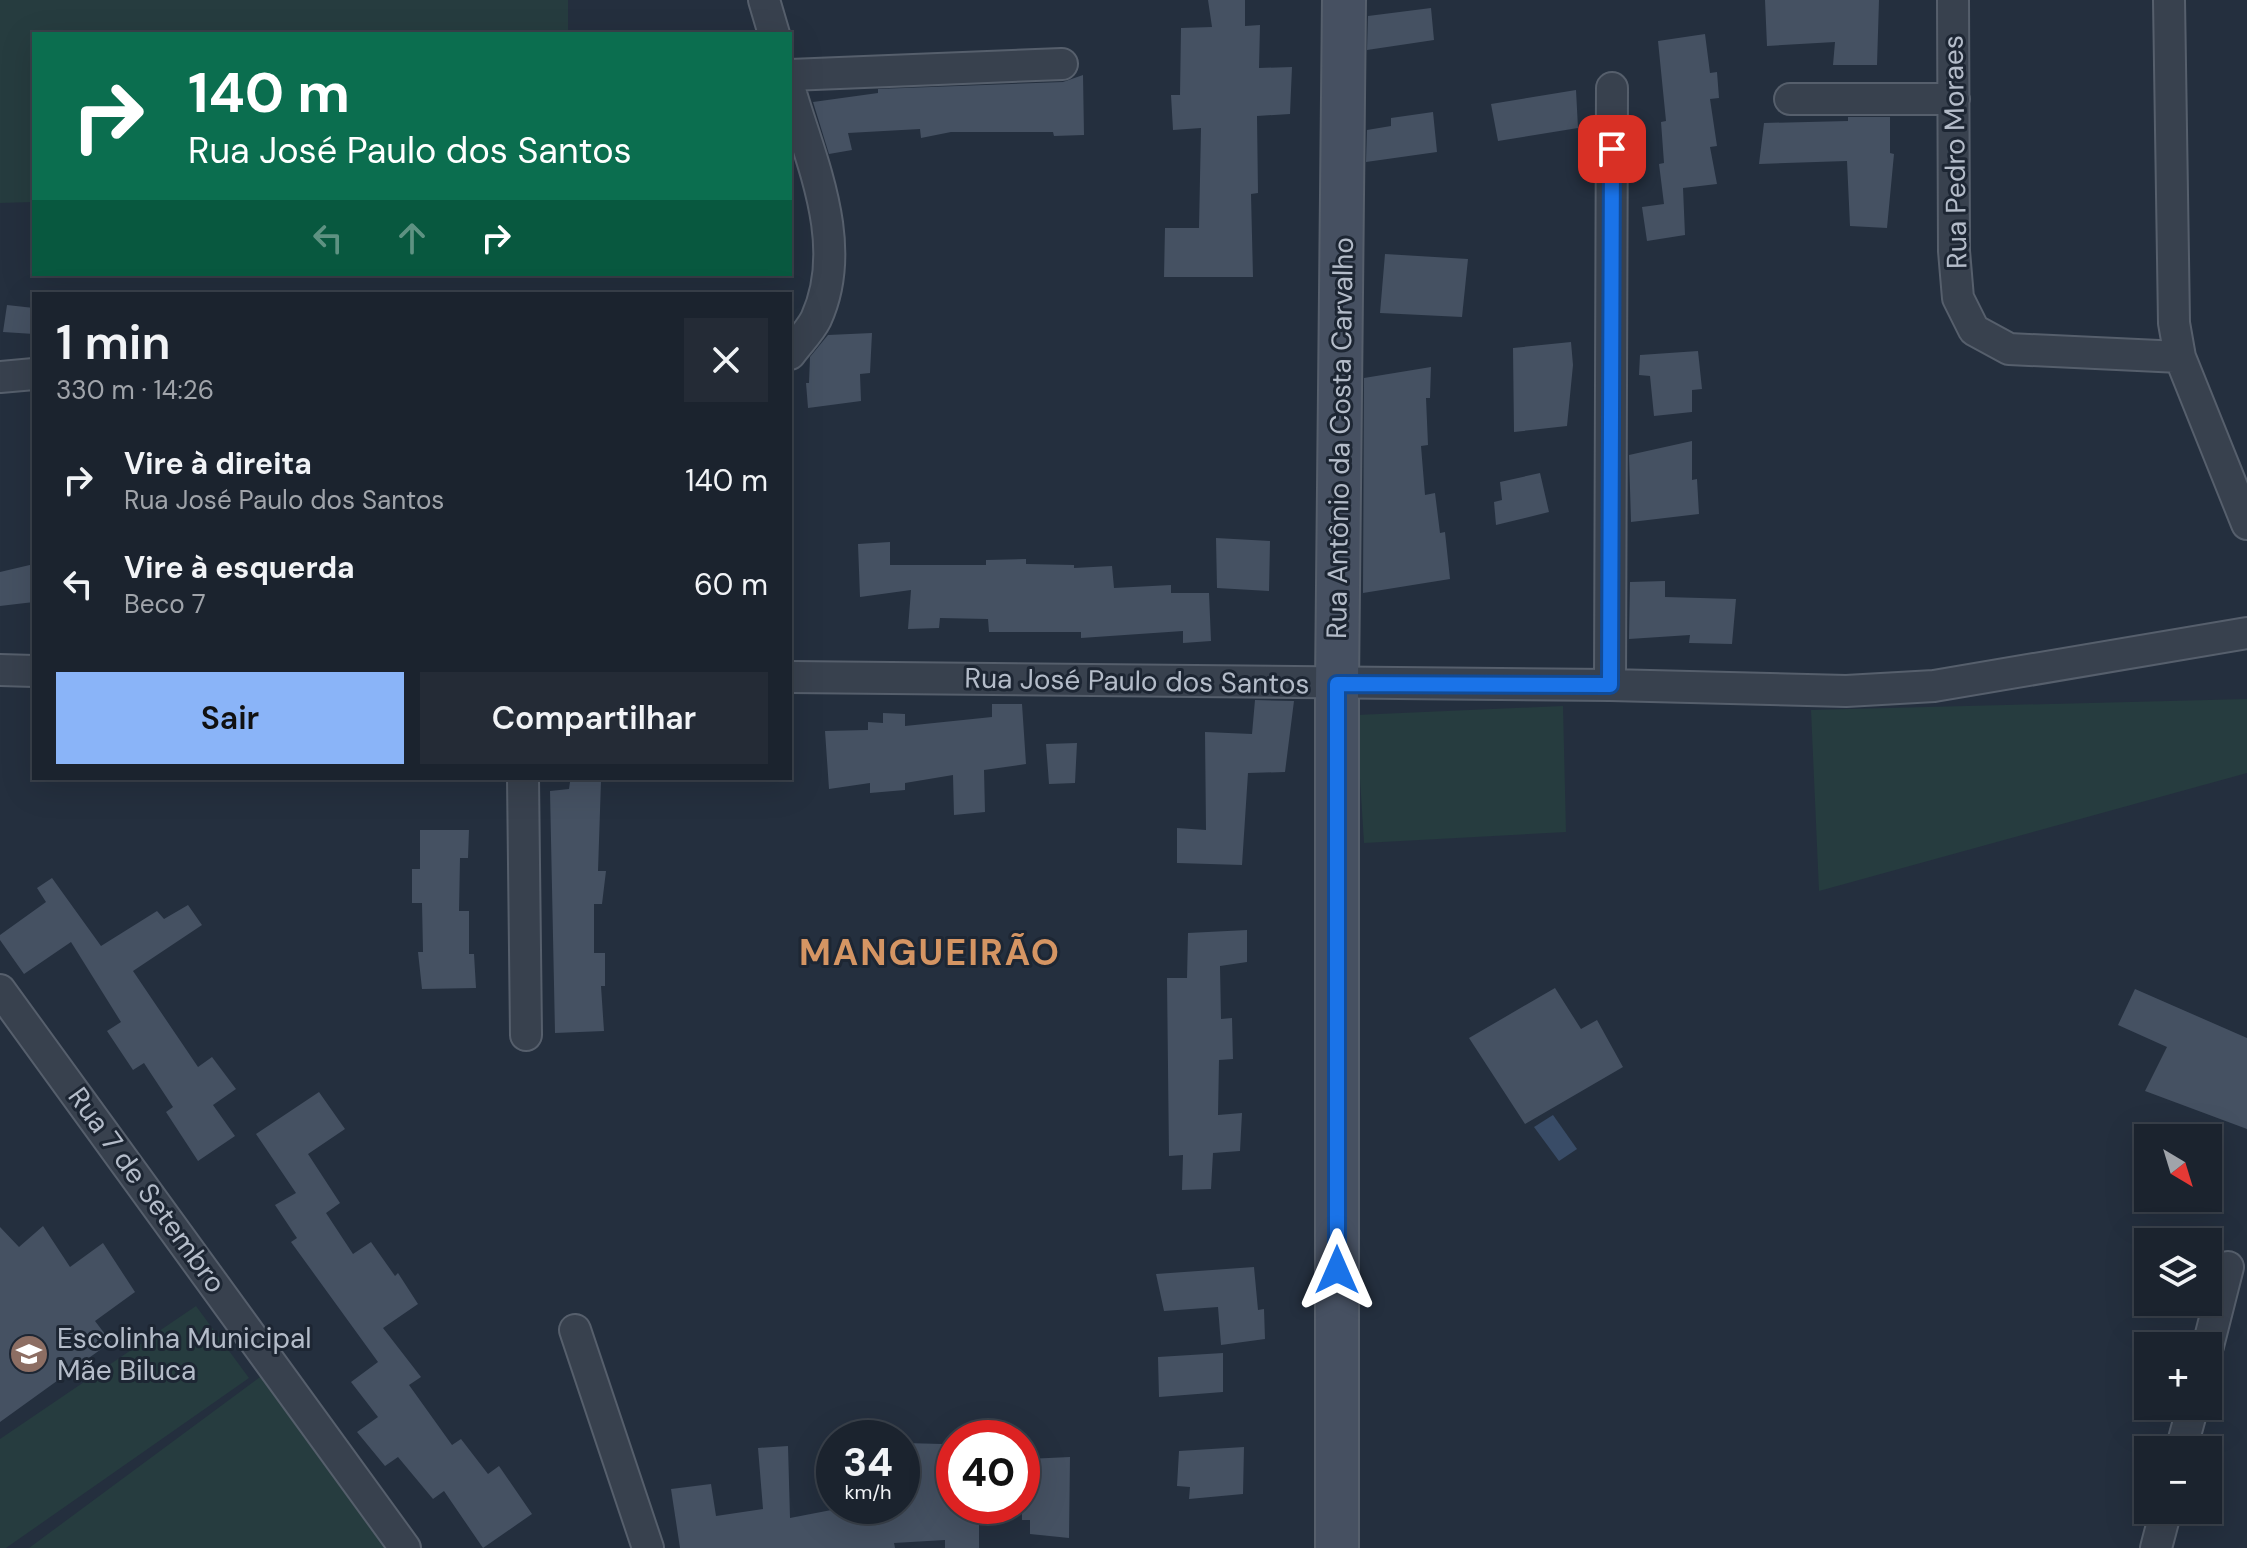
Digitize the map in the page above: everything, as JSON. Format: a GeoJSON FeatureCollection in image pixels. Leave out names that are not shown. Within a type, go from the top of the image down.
{"type":"FeatureCollection","features":[{"type":"Feature","properties":{"kind":"street"},"geometry":{"type":"LineString","coordinates":[[764,0],[773,32]]}},
{"type":"Feature","properties":{"kind":"street","name":"Rua Antônio da Costa Carvalho"},"geometry":{"type":"LineString","coordinates":[[1337,1548],[1337,684],[1344,0]]}},
{"type":"Feature","properties":{"kind":"street","name":"Rua Pedro Moraes"},"geometry":{"type":"LineString","coordinates":[[1953,0],[1954,251],[1958,298],[1974,330],[2009,349],[2180,357]]}},
{"type":"Feature","properties":{"kind":"street"},"geometry":{"type":"LineString","coordinates":[[2169,0],[2174,323],[2180,357],[2247,524]]}},
{"type":"Feature","properties":{"kind":"street"},"geometry":{"type":"LineString","coordinates":[[792,75],[1062,64]]}},
{"type":"Feature","properties":{"kind":"street"},"geometry":{"type":"LineString","coordinates":[[1610,685],[1612,88]]}},
{"type":"Feature","properties":{"kind":"street"},"geometry":{"type":"LineString","coordinates":[[792,97],[830,228],[828,270],[816,319],[792,351]]}},
{"type":"Feature","properties":{"kind":"street"},"geometry":{"type":"LineString","coordinates":[[1790,99],[1954,99]]}},
{"type":"Feature","properties":{"kind":"street"},"geometry":{"type":"LineString","coordinates":[[0,377],[32,374]]}},
{"type":"Feature","properties":{"kind":"street","name":"Rua José Paulo dos Santos"},"geometry":{"type":"LineString","coordinates":[[792,677],[1610,685],[1846,691],[1934,686],[2247,633]]}},
{"type":"Feature","properties":{"kind":"street"},"geometry":{"type":"LineString","coordinates":[[0,670],[32,671]]}},
{"type":"Feature","properties":{"kind":"street"},"geometry":{"type":"LineString","coordinates":[[523,780],[526,1035]]}},
{"type":"Feature","properties":{"kind":"street","name":"Rua 7 de Setembro"},"geometry":{"type":"LineString","coordinates":[[0,990],[405,1548]]}},
{"type":"Feature","properties":{"kind":"street"},"geometry":{"type":"LineString","coordinates":[[2212,1332],[2228,1267]]}},
{"type":"Feature","properties":{"kind":"street"},"geometry":{"type":"LineString","coordinates":[[575,1330],[648,1548]]}},
{"type":"Feature","properties":{"kind":"street"},"geometry":{"type":"LineString","coordinates":[[2156,1548],[2162,1524]]}},
{"type":"Feature","properties":{"kind":"green space"},"geometry":{"type":"Polygon","coordinates":[[[0,0],[568,0],[568,32],[32,32],[32,202],[0,203],[0,0]]]}},
{"type":"Feature","properties":{"kind":"green space"},"geometry":{"type":"Polygon","coordinates":[[[2247,699],[2247,773],[1819,891],[1811,710],[2247,699]]]}},
{"type":"Feature","properties":{"kind":"green space"},"geometry":{"type":"Polygon","coordinates":[[[1563,706],[1566,832],[1364,843],[1356,715],[1563,706]]]}},
{"type":"Feature","properties":{"kind":"green space"},"geometry":{"type":"Polygon","coordinates":[[[196,1306],[249,1378],[6,1548],[0,1548],[0,1439],[196,1306]]]}},
{"type":"Feature","properties":{"kind":"green space"},"geometry":{"type":"Polygon","coordinates":[[[264,1374],[389,1548],[29,1548],[264,1374]]]}},
{"type":"Feature","properties":{"kind":"water"},"geometry":{"type":"Polygon","coordinates":[[[1553,1115],[1577,1149],[1559,1161],[1534,1127],[1553,1115]]]}},
{"type":"Feature","properties":{"kind":"building"},"geometry":{"type":"Polygon","coordinates":[[[1208,0],[1245,0],[1245,26],[1260,25],[1259,68],[1292,67],[1290,114],[1257,116],[1258,193],[1251,194],[1253,277],[1164,277],[1165,228],[1199,228],[1201,128],[1173,130],[1171,95],[1180,95],[1181,28],[1212,27],[1208,0]]]}},
{"type":"Feature","properties":{"kind":"building"},"geometry":{"type":"Polygon","coordinates":[[[1765,0],[1879,0],[1877,65],[1833,65],[1835,42],[1767,46],[1765,0]]]}},
{"type":"Feature","properties":{"kind":"building"},"geometry":{"type":"Polygon","coordinates":[[[1431,8],[1434,40],[1367,50],[1368,16],[1431,8]]]}},
{"type":"Feature","properties":{"kind":"building"},"geometry":{"type":"Polygon","coordinates":[[[1705,34],[1710,73],[1717,72],[1719,98],[1710,99],[1717,146],[1710,147],[1717,184],[1683,188],[1685,235],[1647,241],[1642,207],[1664,204],[1659,164],[1664,163],[1661,122],[1666,121],[1658,41],[1705,34]]]}},
{"type":"Feature","properties":{"kind":"building"},"geometry":{"type":"Polygon","coordinates":[[[1083,75],[1084,135],[951,132],[921,138],[920,129],[848,133],[852,150],[829,154],[813,102],[878,93],[878,89],[1063,82],[1083,75]]]}},
{"type":"Feature","properties":{"kind":"building"},"geometry":{"type":"Polygon","coordinates":[[[1576,90],[1578,128],[1498,141],[1491,104],[1576,90]]]}},
{"type":"Feature","properties":{"kind":"building"},"geometry":{"type":"Polygon","coordinates":[[[1433,112],[1437,152],[1366,162],[1367,130],[1391,126],[1391,118],[1433,112]]]}},
{"type":"Feature","properties":{"kind":"building"},"geometry":{"type":"Polygon","coordinates":[[[1848,117],[1890,117],[1890,153],[1894,154],[1887,228],[1850,226],[1847,161],[1759,164],[1764,123],[1848,121],[1848,117]]]}},
{"type":"Feature","properties":{"kind":"building"},"geometry":{"type":"Polygon","coordinates":[[[1385,254],[1468,259],[1462,317],[1380,313],[1385,254]]]}},
{"type":"Feature","properties":{"kind":"building"},"geometry":{"type":"Polygon","coordinates":[[[7,305],[32,308],[32,334],[3,332],[7,305]]]}},
{"type":"Feature","properties":{"kind":"building"},"geometry":{"type":"Polygon","coordinates":[[[872,333],[870,373],[860,374],[861,401],[808,408],[806,383],[809,383],[810,357],[828,335],[872,333]]]}},
{"type":"Feature","properties":{"kind":"building"},"geometry":{"type":"Polygon","coordinates":[[[1571,342],[1573,365],[1567,426],[1514,432],[1513,348],[1571,342]]]}},
{"type":"Feature","properties":{"kind":"building"},"geometry":{"type":"Polygon","coordinates":[[[1698,351],[1702,389],[1692,390],[1692,412],[1654,416],[1650,376],[1639,375],[1640,355],[1698,351]]]}},
{"type":"Feature","properties":{"kind":"building"},"geometry":{"type":"Polygon","coordinates":[[[1431,367],[1430,398],[1426,398],[1428,445],[1421,446],[1425,495],[1435,493],[1440,533],[1445,532],[1450,579],[1363,593],[1364,378],[1431,367]]]}},
{"type":"Feature","properties":{"kind":"building"},"geometry":{"type":"Polygon","coordinates":[[[1692,441],[1692,480],[1697,479],[1699,514],[1631,522],[1629,455],[1692,441]]]}},
{"type":"Feature","properties":{"kind":"building"},"geometry":{"type":"Polygon","coordinates":[[[1540,473],[1549,512],[1496,525],[1494,502],[1502,500],[1500,482],[1540,473]]]}},
{"type":"Feature","properties":{"kind":"building"},"geometry":{"type":"Polygon","coordinates":[[[1216,538],[1270,541],[1269,591],[1217,588],[1216,538]]]}},
{"type":"Feature","properties":{"kind":"building"},"geometry":{"type":"Polygon","coordinates":[[[890,542],[890,565],[986,565],[986,560],[1026,559],[1026,564],[1074,565],[1074,568],[1112,566],[1114,588],[1171,585],[1171,593],[1209,593],[1211,641],[1183,643],[1183,631],[1081,638],[1081,632],[989,632],[988,619],[940,618],[939,628],[908,629],[911,590],[860,597],[858,544],[890,542]]]}},
{"type":"Feature","properties":{"kind":"building"},"geometry":{"type":"Polygon","coordinates":[[[32,564],[32,602],[0,606],[0,572],[32,564]]]}},
{"type":"Feature","properties":{"kind":"building"},"geometry":{"type":"Polygon","coordinates":[[[1665,581],[1665,597],[1736,599],[1732,644],[1689,643],[1690,635],[1629,639],[1630,582],[1665,581]]]}},
{"type":"Feature","properties":{"kind":"building"},"geometry":{"type":"Polygon","coordinates":[[[1255,700],[1294,701],[1285,772],[1248,773],[1242,865],[1177,863],[1177,828],[1206,830],[1205,732],[1252,734],[1255,700]]]}},
{"type":"Feature","properties":{"kind":"building"},"geometry":{"type":"Polygon","coordinates":[[[992,704],[1022,704],[1026,764],[984,770],[985,812],[954,815],[953,775],[905,783],[905,790],[870,793],[870,783],[829,789],[825,731],[868,730],[868,722],[883,723],[883,713],[905,714],[905,726],[992,717],[992,704]]]}},
{"type":"Feature","properties":{"kind":"building"},"geometry":{"type":"Polygon","coordinates":[[[1077,743],[1075,783],[1049,784],[1046,744],[1077,743]]]}},
{"type":"Feature","properties":{"kind":"building"},"geometry":{"type":"Polygon","coordinates":[[[601,781],[598,871],[606,871],[602,904],[594,904],[594,953],[605,953],[605,986],[601,986],[604,1031],[555,1033],[550,791],[569,789],[570,782],[601,781]]]}},
{"type":"Feature","properties":{"kind":"building"},"geometry":{"type":"Polygon","coordinates":[[[420,830],[469,830],[468,858],[460,858],[459,911],[469,911],[469,954],[474,954],[476,988],[422,989],[418,952],[423,952],[422,903],[412,903],[412,869],[420,869],[420,830]]]}},
{"type":"Feature","properties":{"kind":"building"},"geometry":{"type":"Polygon","coordinates":[[[52,878],[101,946],[157,911],[164,919],[188,905],[202,925],[133,971],[198,1067],[212,1057],[236,1089],[213,1105],[235,1136],[198,1161],[166,1112],[173,1107],[144,1063],[133,1070],[107,1031],[121,1022],[71,942],[24,974],[0,940],[0,935],[46,902],[37,888],[52,878]]]}},
{"type":"Feature","properties":{"kind":"building"},"geometry":{"type":"Polygon","coordinates":[[[1247,930],[1247,962],[1220,966],[1221,1019],[1232,1018],[1233,1059],[1219,1060],[1218,1115],[1242,1113],[1240,1151],[1213,1153],[1211,1189],[1182,1190],[1183,1155],[1169,1156],[1167,978],[1187,978],[1188,933],[1247,930]]]}},
{"type":"Feature","properties":{"kind":"building"},"geometry":{"type":"Polygon","coordinates":[[[1555,988],[1581,1029],[1597,1020],[1623,1067],[1525,1124],[1469,1038],[1555,988]]]}},
{"type":"Feature","properties":{"kind":"building"},"geometry":{"type":"Polygon","coordinates":[[[2135,989],[2247,1038],[2247,1129],[2145,1091],[2167,1047],[2118,1025],[2135,989]]]}},
{"type":"Feature","properties":{"kind":"building"},"geometry":{"type":"Polygon","coordinates":[[[319,1092],[345,1129],[308,1154],[340,1203],[326,1213],[353,1254],[371,1242],[395,1276],[398,1273],[418,1304],[383,1328],[421,1377],[409,1385],[452,1445],[461,1439],[488,1474],[499,1466],[532,1514],[483,1548],[444,1491],[433,1499],[398,1457],[385,1466],[357,1432],[378,1417],[351,1382],[378,1362],[291,1242],[297,1238],[275,1205],[296,1193],[256,1134],[319,1092]]]}},
{"type":"Feature","properties":{"kind":"building"},"geometry":{"type":"Polygon","coordinates":[[[43,1226],[70,1267],[103,1243],[135,1292],[95,1321],[111,1342],[0,1422],[0,1227],[19,1247],[43,1226]]]}},
{"type":"Feature","properties":{"kind":"building"},"geometry":{"type":"Polygon","coordinates":[[[1254,1267],[1258,1310],[1264,1309],[1265,1339],[1221,1345],[1218,1307],[1164,1311],[1156,1274],[1254,1267]]]}},
{"type":"Feature","properties":{"kind":"building"},"geometry":{"type":"Polygon","coordinates":[[[1223,1353],[1223,1392],[1159,1397],[1158,1357],[1223,1353]]]}},
{"type":"Feature","properties":{"kind":"building"},"geometry":{"type":"Polygon","coordinates":[[[920,1443],[936,1444],[936,1524],[979,1524],[979,1548],[945,1548],[945,1540],[894,1543],[895,1548],[680,1548],[671,1489],[711,1484],[716,1516],[763,1509],[758,1448],[788,1446],[790,1518],[816,1513],[816,1524],[920,1524],[920,1443]]]}},
{"type":"Feature","properties":{"kind":"building"},"geometry":{"type":"Polygon","coordinates":[[[1244,1447],[1243,1494],[1189,1499],[1190,1487],[1177,1486],[1179,1451],[1244,1447]]]}},
{"type":"Feature","properties":{"kind":"building"},"geometry":{"type":"Polygon","coordinates":[[[1070,1457],[1069,1538],[1030,1534],[1030,1524],[1040,1524],[1040,1458],[1070,1457]]]}},
{"type":"Feature","properties":{"kind":"place","name":"Escolinha Municipal Mãe Biluca"},"geometry":{"type":"Point","coordinates":[29,1354]}},
{"type":"Feature","properties":{"kind":"district","name":"MANGUEIRÃO"},"geometry":{"type":"Point","coordinates":[930,952]}},
{"type":"Feature","properties":{"kind":"route"},"geometry":{"type":"LineString","coordinates":[[1337,1270],[1337,684],[1610,685],[1612,149]]}}]}
